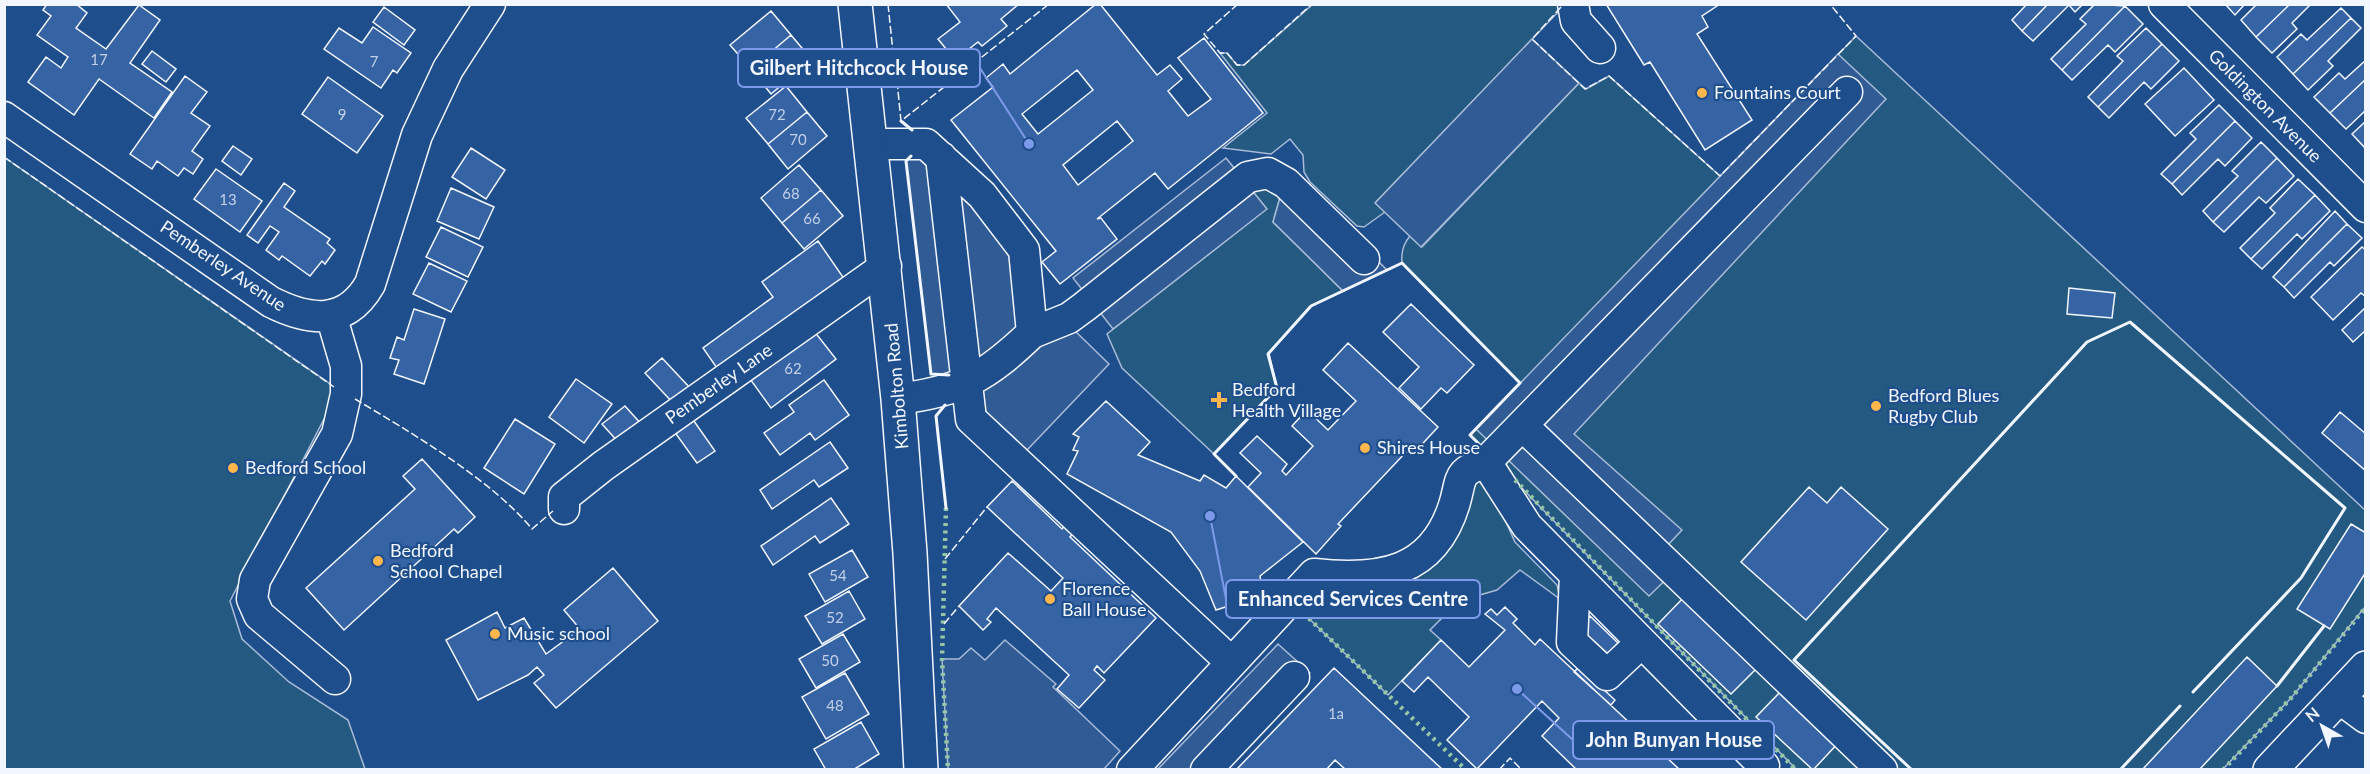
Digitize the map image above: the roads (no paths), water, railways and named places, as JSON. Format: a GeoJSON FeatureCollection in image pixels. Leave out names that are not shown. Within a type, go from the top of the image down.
{"type":"FeatureCollection","features":[{"type":"Feature","properties":{"kind":"main road","name":"Kimbolton Road"},"geometry":{"type":"LineString","coordinates":[[855,4],[886,266],[898,399],[910,553],[921,770]]}},
{"type":"Feature","properties":{"kind":"main road"},"geometry":{"type":"LineString","coordinates":[[2270,770],[2366,668]]}},
{"type":"Feature","properties":{"kind":"street","name":"Pemberley Avenue"},"geometry":{"type":"LineString","coordinates":[[4,117],[271,302],[294,313],[316,318],[331,315],[361,300],[370,284],[417,135],[448,69],[490,4]]}},
{"type":"Feature","properties":{"kind":"street"},"geometry":{"type":"LineString","coordinates":[[1573,4],[1576,21],[1600,48]]}},
{"type":"Feature","properties":{"kind":"street","name":"Goldington Avenue"},"geometry":{"type":"LineString","coordinates":[[2164,4],[2366,207]]}},
{"type":"Feature","properties":{"kind":"street"},"geometry":{"type":"LineString","coordinates":[[1132,770],[1314,574],[1349,578],[1384,575],[1416,561],[1441,535],[1455,501],[1458,480],[1473,466],[1486,462],[1847,92]]}},
{"type":"Feature","properties":{"kind":"street"},"geometry":{"type":"LineString","coordinates":[[871,144],[926,144],[982,195],[1024,250],[1032,333]]}},
{"type":"Feature","properties":{"kind":"street"},"geometry":{"type":"LineString","coordinates":[[941,157],[971,419],[1231,662]]}},
{"type":"Feature","properties":{"kind":"street"},"geometry":{"type":"LineString","coordinates":[[898,399],[935,394],[967,384],[1002,362],[1032,333],[1070,318],[1248,177],[1268,173],[1286,183],[1364,259]]}},
{"type":"Feature","properties":{"kind":"street","name":"Pemberley Lane"},"geometry":{"type":"LineString","coordinates":[[564,509],[564,497],[603,466],[886,266]]}},
{"type":"Feature","properties":{"kind":"street"},"geometry":{"type":"LineString","coordinates":[[331,315],[346,366],[346,394],[337,434],[255,580],[252,599],[259,615],[335,679]]}},
{"type":"Feature","properties":{"kind":"street"},"geometry":{"type":"LineString","coordinates":[[1522,426],[1882,770]]}},
{"type":"Feature","properties":{"kind":"street"},"geometry":{"type":"LineString","coordinates":[[1486,462],[1527,526],[1764,766]]}},
{"type":"Feature","properties":{"kind":"street"},"geometry":{"type":"LineString","coordinates":[[1575,576],[1572,642],[1607,675],[1641,643]]}},
{"type":"Feature","properties":{"kind":"street"},"geometry":{"type":"LineString","coordinates":[[1206,770],[1294,677]]}},
{"type":"Feature","properties":{"kind":"street"},"geometry":{"type":"LineString","coordinates":[[2339,698],[2366,718]]}},
{"type":"Feature","properties":{"kind":"place","name":"Fountains Court"},"geometry":{"type":"Point","coordinates":[1702,93]}},
{"type":"Feature","properties":{"kind":"place","name":"Gilbert Hitchcock House"},"geometry":{"type":"Point","coordinates":[1029,144]}},
{"type":"Feature","properties":{"kind":"place","name":"Bedford Health Village"},"geometry":{"type":"Point","coordinates":[1219,400]}},
{"type":"Feature","properties":{"kind":"place","name":"Bedford Blues Rugby Club"},"geometry":{"type":"Point","coordinates":[1876,406]}},
{"type":"Feature","properties":{"kind":"place","name":"Shires House"},"geometry":{"type":"Point","coordinates":[1365,448]}},
{"type":"Feature","properties":{"kind":"place","name":"Bedford School"},"geometry":{"type":"Point","coordinates":[233,468]}},
{"type":"Feature","properties":{"kind":"place","name":"Enhanced Services Centre"},"geometry":{"type":"Point","coordinates":[1210,516]}},
{"type":"Feature","properties":{"kind":"place","name":"Bedford School Chapel"},"geometry":{"type":"Point","coordinates":[378,561]}},
{"type":"Feature","properties":{"kind":"place","name":"Florence Ball House"},"geometry":{"type":"Point","coordinates":[1050,599]}},
{"type":"Feature","properties":{"kind":"place","name":"Music school"},"geometry":{"type":"Point","coordinates":[495,634]}},
{"type":"Feature","properties":{"kind":"place","name":"John Bunyan House"},"geometry":{"type":"Point","coordinates":[1517,689]}}]}
